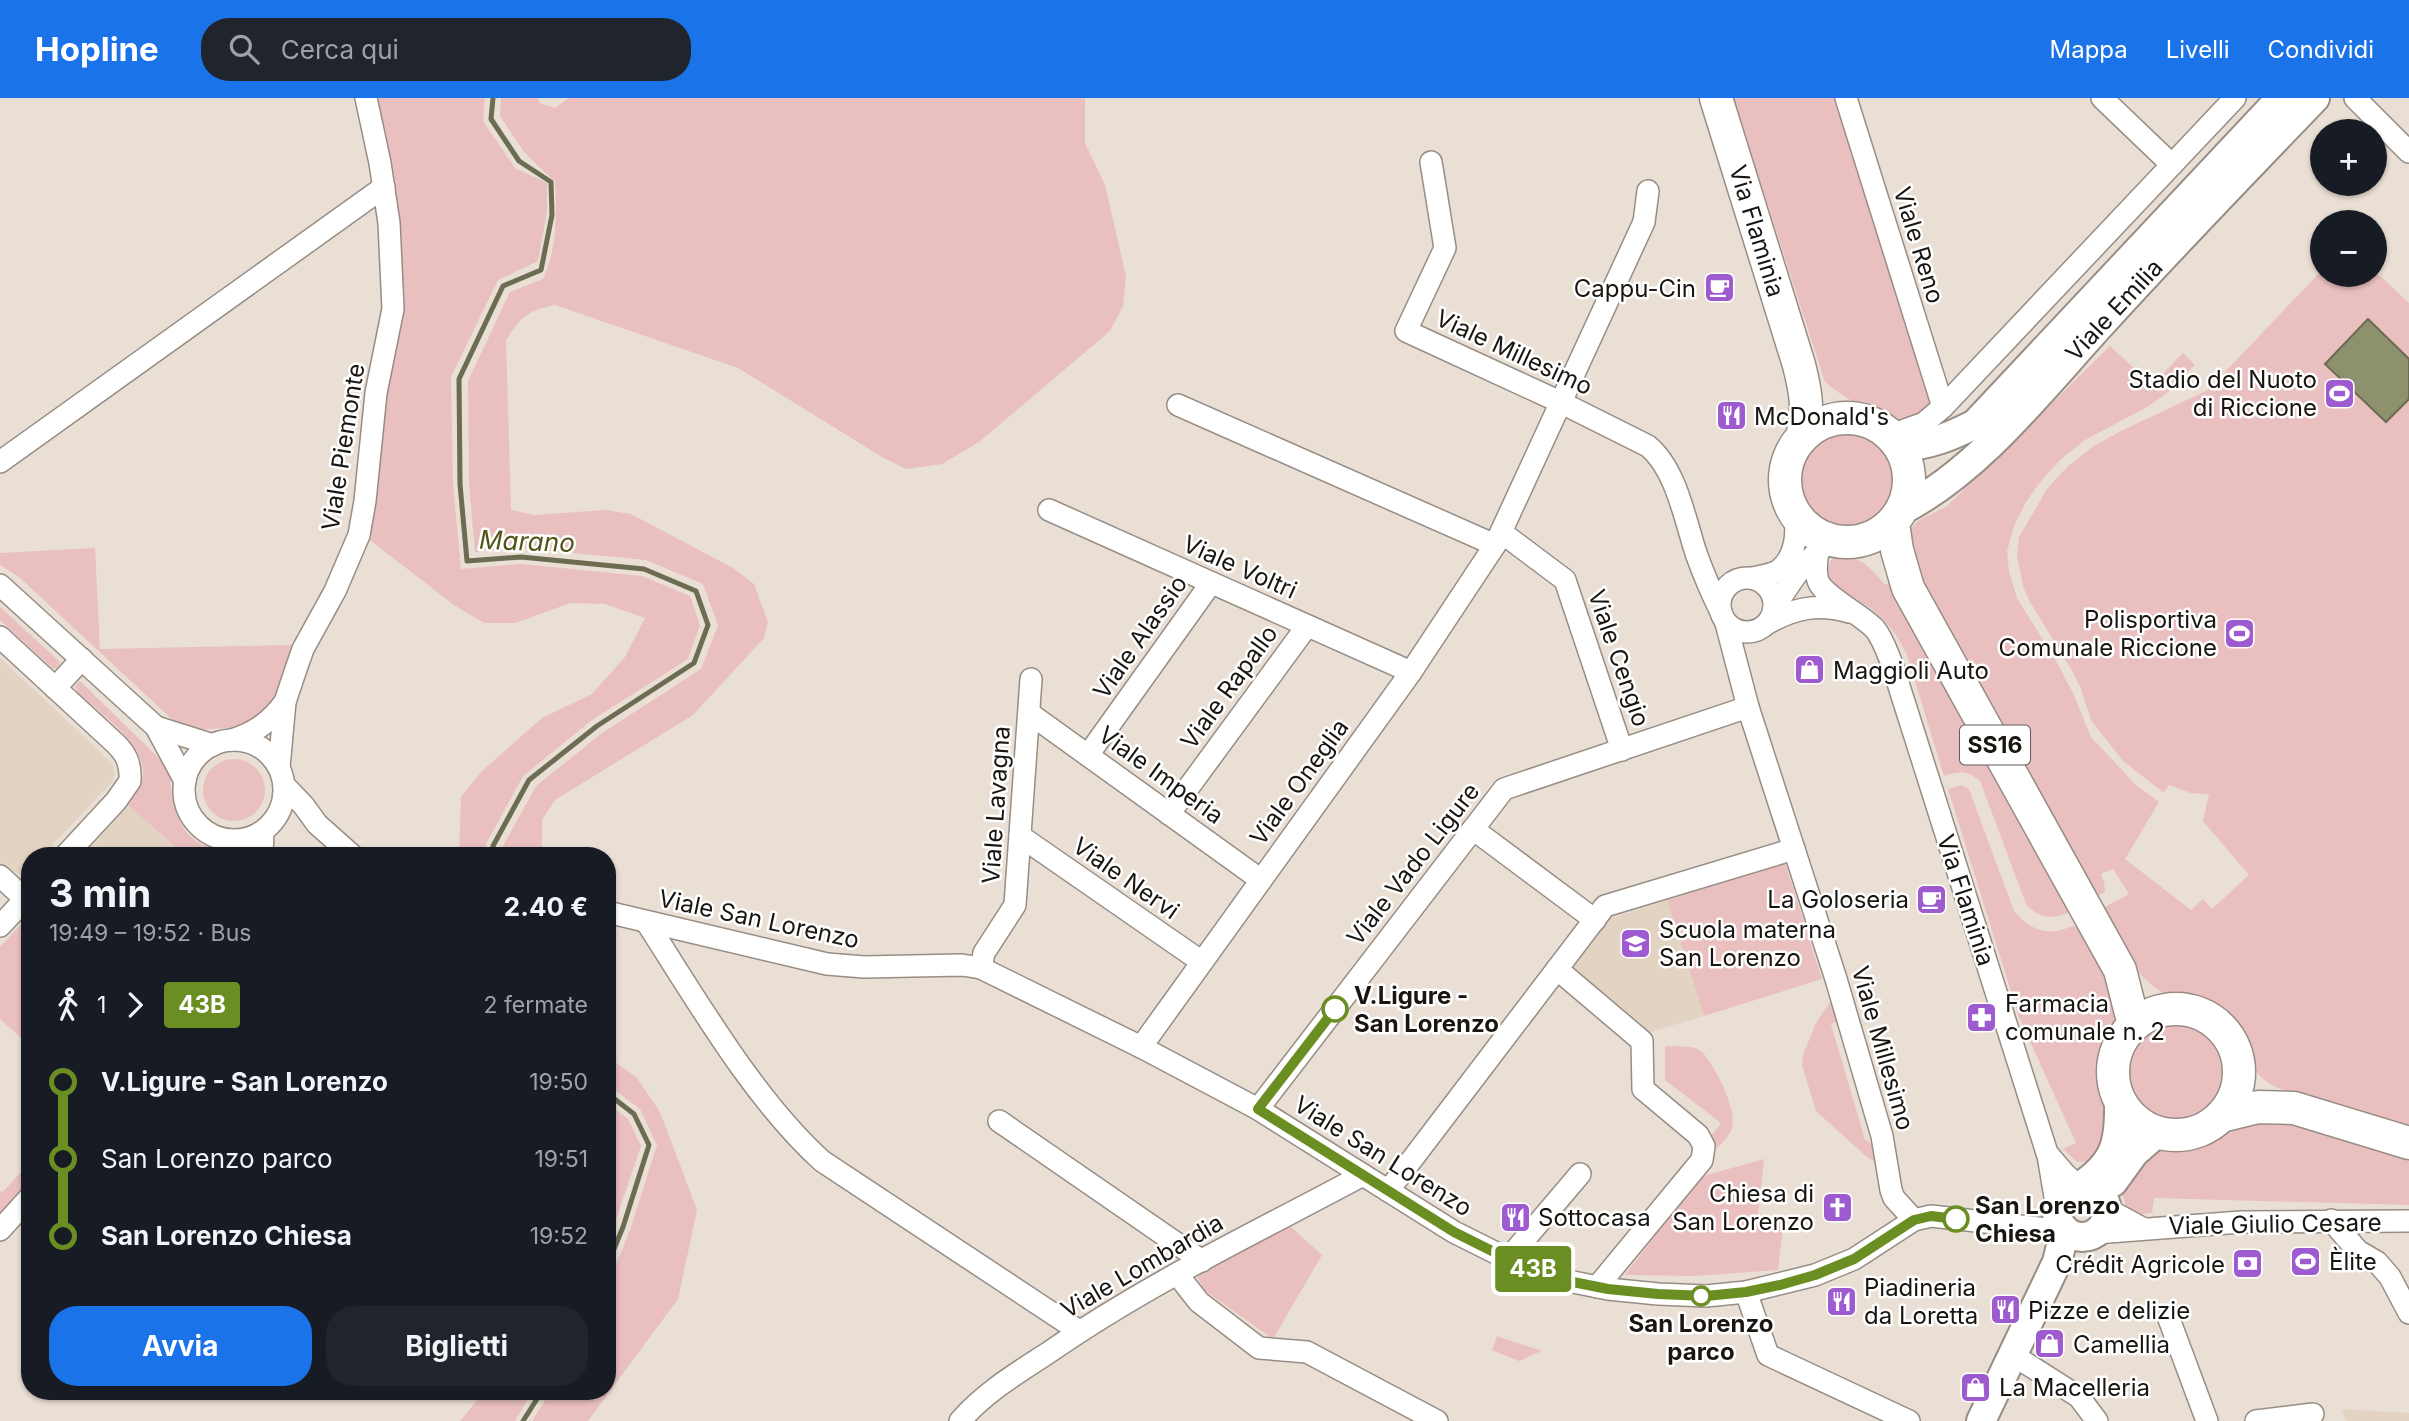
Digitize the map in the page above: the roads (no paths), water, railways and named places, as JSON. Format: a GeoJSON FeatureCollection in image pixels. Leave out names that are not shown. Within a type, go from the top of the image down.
{"type":"FeatureCollection","features":[{"type":"Feature","properties":{"kind":"main road","name":"Via Flaminia"},"geometry":{"type":"LineString","coordinates":[[1716,98],[1799,365],[1807,400],[1802,437]]}},
{"type":"Feature","properties":{"kind":"main road","name":"Via Flaminia"},"geometry":{"type":"LineString","coordinates":[[1799,365],[1826,396],[1862,419]]}},
{"type":"Feature","properties":{"kind":"main road"},"geometry":{"type":"LineString","coordinates":[[1794,513],[1787,498],[1786,474],[1792,450],[1802,437],[1815,427],[1829,420],[1862,419],[1877,425],[1896,441]]}},
{"type":"Feature","properties":{"kind":"main road","name":"SS16"},"geometry":{"type":"LineString","coordinates":[[1896,441],[1908,462],[1910,478],[1908,495],[1898,516],[1897,550],[1908,588]]}},
{"type":"Feature","properties":{"kind":"main road","name":"SS16"},"geometry":{"type":"LineString","coordinates":[[1794,513],[1804,526],[1833,544],[1883,559],[1908,588],[2120,970],[2134,1026]]}},
{"type":"Feature","properties":{"kind":"main road"},"geometry":{"type":"LineString","coordinates":[[1833,544],[1865,540],[1880,533],[1898,516]]}},
{"type":"Feature","properties":{"kind":"main road","name":"SS16"},"geometry":{"type":"LineString","coordinates":[[2120,970],[2167,1010]]}},
{"type":"Feature","properties":{"kind":"main road"},"geometry":{"type":"LineString","coordinates":[[2294,1108],[2262,1087],[2238,1062],[2229,1039],[2213,1022],[2191,1011],[2167,1010],[2144,1018],[2134,1026],[2118,1047],[2114,1060],[2115,1087],[2119,1100],[2136,1121],[2158,1132],[2171,1135],[2198,1131],[2221,1116],[2258,1107],[2294,1108],[2409,1143]]}},
{"type":"Feature","properties":{"kind":"main road"},"geometry":{"type":"LineString","coordinates":[[2221,1116],[2236,1091],[2238,1062]]}},
{"type":"Feature","properties":{"kind":"street","name":"Viale Piemonte"},"geometry":{"type":"LineString","coordinates":[[281,776],[285,702],[303,649],[335,591],[359,536],[376,393],[393,309],[389,223],[366,98]]}},
{"type":"Feature","properties":{"kind":"street","name":"Viale Reno"},"geometry":{"type":"LineString","coordinates":[[1846,98],[1943,407]]}},
{"type":"Feature","properties":{"kind":"street"},"geometry":{"type":"LineString","coordinates":[[2102,98],[2172,165]]}},
{"type":"Feature","properties":{"kind":"street"},"geometry":{"type":"LineString","coordinates":[[1896,441],[1943,407],[2235,98]]}},
{"type":"Feature","properties":{"kind":"street","name":"Viale Emilia"},"geometry":{"type":"LineString","coordinates":[[1896,441],[1923,446],[1949,438],[1975,424],[2281,98]]}},
{"type":"Feature","properties":{"kind":"street","name":"Viale Emilia"},"geometry":{"type":"LineString","coordinates":[[1898,516],[1967,465],[1995,439],[2139,282],[2315,98]]}},
{"type":"Feature","properties":{"kind":"street"},"geometry":{"type":"LineString","coordinates":[[2355,98],[2409,152]]}},
{"type":"Feature","properties":{"kind":"street","name":"Viale Millesimo"},"geometry":{"type":"LineString","coordinates":[[1432,162],[1445,248],[1406,331],[1560,402],[1648,446],[1660,456],[1668,470],[1698,558],[1724,617],[1748,708],[1836,979],[1882,1136],[1891,1191],[1914,1220]]}},
{"type":"Feature","properties":{"kind":"street"},"geometry":{"type":"LineString","coordinates":[[0,462],[384,187]]}},
{"type":"Feature","properties":{"kind":"street","name":"Viale Oneglia"},"geometry":{"type":"LineString","coordinates":[[1141,1047],[1411,672],[1498,538],[1644,222],[1648,191]]}},
{"type":"Feature","properties":{"kind":"street"},"geometry":{"type":"LineString","coordinates":[[1178,405],[1498,538]]}},
{"type":"Feature","properties":{"kind":"street","name":"Viale Voltri"},"geometry":{"type":"LineString","coordinates":[[1048,510],[1411,672]]}},
{"type":"Feature","properties":{"kind":"street"},"geometry":{"type":"LineString","coordinates":[[1794,513],[1795,533],[1790,559],[1777,572],[1743,580],[1722,595],[1724,617],[1741,632],[1787,612],[1814,606],[1855,613]]}},
{"type":"Feature","properties":{"kind":"street","name":"Viale Cengio"},"geometry":{"type":"LineString","coordinates":[[1498,538],[1564,580],[1622,750]]}},
{"type":"Feature","properties":{"kind":"street","name":"Viale Millesimo"},"geometry":{"type":"LineString","coordinates":[[1742,686],[1748,649],[1766,620],[1800,569],[1833,544]]}},
{"type":"Feature","properties":{"kind":"street","name":"Via Flaminia"},"geometry":{"type":"LineString","coordinates":[[1833,544],[1816,570],[1819,582],[1827,592],[1874,628],[1882,639],[2048,1153],[2079,1187]]}},
{"type":"Feature","properties":{"kind":"street"},"geometry":{"type":"LineString","coordinates":[[1698,558],[1716,577],[1766,586],[1774,600],[1766,620]]}},
{"type":"Feature","properties":{"kind":"street","name":"Viale Alassio"},"geometry":{"type":"LineString","coordinates":[[1088,755],[1211,583]]}},
{"type":"Feature","properties":{"kind":"street"},"geometry":{"type":"LineString","coordinates":[[0,585],[156,727],[185,780]]}},
{"type":"Feature","properties":{"kind":"street","name":"Viale Rapallo"},"geometry":{"type":"LineString","coordinates":[[1170,814],[1307,625]]}},
{"type":"Feature","properties":{"kind":"street"},"geometry":{"type":"LineString","coordinates":[[0,637],[124,752],[131,771],[130,781],[116,801],[73,847]]}},
{"type":"Feature","properties":{"kind":"street"},"geometry":{"type":"LineString","coordinates":[[55,688],[82,659]]}},
{"type":"Feature","properties":{"kind":"street","name":"Viale Lavagna"},"geometry":{"type":"LineString","coordinates":[[981,968],[984,953],[1015,905],[1031,679]]}},
{"type":"Feature","properties":{"kind":"street","name":"Viale Piemonte"},"geometry":{"type":"LineString","coordinates":[[223,742],[253,733],[266,724],[285,702]]}},
{"type":"Feature","properties":{"kind":"street","name":"Viale Vado Ligure"},"geometry":{"type":"LineString","coordinates":[[1258,1109],[1504,789],[1748,708]]}},
{"type":"Feature","properties":{"kind":"street","name":"Viale Imperia"},"geometry":{"type":"LineString","coordinates":[[1029,713],[1261,880]]}},
{"type":"Feature","properties":{"kind":"street"},"geometry":{"type":"LineString","coordinates":[[156,727],[223,742],[246,741],[260,747],[271,755],[281,776],[317,824],[343,847]]}},
{"type":"Feature","properties":{"kind":"street"},"geometry":{"type":"LineString","coordinates":[[223,742],[195,760],[185,780],[184,797],[189,813],[199,826],[232,847]]}},
{"type":"Feature","properties":{"kind":"street"},"geometry":{"type":"LineString","coordinates":[[264,847],[268,827],[280,811],[284,798],[281,776]]}},
{"type":"Feature","properties":{"kind":"street"},"geometry":{"type":"LineString","coordinates":[[235,847],[240,840],[294,818],[317,824]]}},
{"type":"Feature","properties":{"kind":"street"},"geometry":{"type":"LineString","coordinates":[[1474,829],[1595,920]]}},
{"type":"Feature","properties":{"kind":"street","name":"Viale Nervi"},"geometry":{"type":"LineString","coordinates":[[1020,836],[1202,962]]}},
{"type":"Feature","properties":{"kind":"street"},"geometry":{"type":"LineString","coordinates":[[1388,1191],[1605,906],[1794,849]]}},
{"type":"Feature","properties":{"kind":"street"},"geometry":{"type":"LineString","coordinates":[[0,876],[21,892]]}},
{"type":"Feature","properties":{"kind":"street"},"geometry":{"type":"LineString","coordinates":[[2,920],[21,902]]}},
{"type":"Feature","properties":{"kind":"street","name":"Viale San Lorenzo"},"geometry":{"type":"LineString","coordinates":[[616,914],[827,964],[864,967],[962,965],[981,968],[1141,1047],[1258,1109],[1454,1232],[1508,1259],[1558,1279],[1597,1287],[1658,1294],[1706,1296],[1746,1292],[1815,1275],[1854,1259],[1914,1220],[1931,1216],[2047,1229],[2082,1220]]}},
{"type":"Feature","properties":{"kind":"street"},"geometry":{"type":"LineString","coordinates":[[648,923],[757,1089],[797,1138],[822,1161],[1079,1331]]}},
{"type":"Feature","properties":{"kind":"street"},"geometry":{"type":"LineString","coordinates":[[1557,969],[1642,1041],[1643,1089],[1698,1135],[1704,1146],[1702,1160],[1597,1287]]}},
{"type":"Feature","properties":{"kind":"street"},"geometry":{"type":"LineString","coordinates":[[2079,1187],[2105,1167],[2116,1145],[2120,1132],[2119,1100]]}},
{"type":"Feature","properties":{"kind":"street"},"geometry":{"type":"LineString","coordinates":[[999,1121],[1202,1261]]}},
{"type":"Feature","properties":{"kind":"street"},"geometry":{"type":"LineString","coordinates":[[1981,1421],[2057,1262],[2082,1220],[2134,1153],[2158,1132]]}},
{"type":"Feature","properties":{"kind":"street"},"geometry":{"type":"LineString","coordinates":[[2048,1153],[2082,1220]]}},
{"type":"Feature","properties":{"kind":"street"},"geometry":{"type":"LineString","coordinates":[[1508,1259],[1580,1174]]}},
{"type":"Feature","properties":{"kind":"street","name":"Viale Lombardia"},"geometry":{"type":"LineString","coordinates":[[960,1421],[971,1408],[1003,1383],[1079,1331],[1177,1274],[1363,1175]]}},
{"type":"Feature","properties":{"kind":"street"},"geometry":{"type":"LineString","coordinates":[[2079,1187],[2094,1190],[2082,1220]]}},
{"type":"Feature","properties":{"kind":"street"},"geometry":{"type":"LineString","coordinates":[[0,1230],[21,1207]]}},
{"type":"Feature","properties":{"kind":"street","name":"Viale Giulio Cesare"},"geometry":{"type":"LineString","coordinates":[[2082,1220],[2142,1228],[2241,1222],[2409,1221]]}},
{"type":"Feature","properties":{"kind":"street"},"geometry":{"type":"LineString","coordinates":[[2331,1220],[2358,1251],[2377,1262],[2390,1276],[2409,1313]]}},
{"type":"Feature","properties":{"kind":"street"},"geometry":{"type":"LineString","coordinates":[[1177,1274],[1199,1302],[1259,1348],[1307,1352],[1437,1421]]}},
{"type":"Feature","properties":{"kind":"street"},"geometry":{"type":"LineString","coordinates":[[1746,1292],[1768,1356],[1909,1421]]}},
{"type":"Feature","properties":{"kind":"street"},"geometry":{"type":"LineString","coordinates":[[2169,1319],[2207,1421]]}},
{"type":"Feature","properties":{"kind":"street"},"geometry":{"type":"LineString","coordinates":[[2013,1355],[2079,1397],[2097,1421]]}},
{"type":"Feature","properties":{"kind":"street"},"geometry":{"type":"LineString","coordinates":[[2256,1421],[2313,1414]]}},
{"type":"Feature","properties":{"kind":"waterway","name":"Marano"},"geometry":{"type":"LineString","coordinates":[[493,98],[491,119],[519,161],[551,182],[552,215],[541,270],[503,286],[459,379],[460,484],[467,561],[521,557],[644,569],[696,591],[708,625],[694,663],[597,726],[529,780],[493,847]]}},
{"type":"Feature","properties":{"kind":"waterway","name":"Marano"},"geometry":{"type":"LineString","coordinates":[[616,1100],[634,1114],[649,1145],[616,1244]]}},
{"type":"Feature","properties":{"kind":"waterway","name":"Marano"},"geometry":{"type":"LineString","coordinates":[[523,1421],[536,1400]]}},
{"type":"Feature","properties":{"kind":"place","name":"Cappu-Cin"},"geometry":{"type":"Point","coordinates":[1719,288]}},
{"type":"Feature","properties":{"kind":"place","name":"Stadio del Nuoto di Riccione"},"geometry":{"type":"Point","coordinates":[2340,393]}},
{"type":"Feature","properties":{"kind":"place","name":"McDonald's"},"geometry":{"type":"Point","coordinates":[1731,416]}},
{"type":"Feature","properties":{"kind":"place","name":"Polisportiva Comunale Riccione"},"geometry":{"type":"Point","coordinates":[2240,633]}},
{"type":"Feature","properties":{"kind":"place","name":"Maggioli Auto"},"geometry":{"type":"Point","coordinates":[1810,670]}},
{"type":"Feature","properties":{"kind":"place","name":"La Goloseria"},"geometry":{"type":"Point","coordinates":[1932,899]}},
{"type":"Feature","properties":{"kind":"place","name":"Scuola materna San Lorenzo"},"geometry":{"type":"Point","coordinates":[1636,943]}},
{"type":"Feature","properties":{"kind":"place","name":"V.Ligure - San Lorenzo"},"geometry":{"type":"Point","coordinates":[1335,1009]}},
{"type":"Feature","properties":{"kind":"place","name":"Farmacia comunale n. 2"},"geometry":{"type":"Point","coordinates":[1982,1017]}},
{"type":"Feature","properties":{"kind":"place","name":"Chiesa di San Lorenzo"},"geometry":{"type":"Point","coordinates":[1837,1207]}},
{"type":"Feature","properties":{"kind":"place","name":"Sottocasa"},"geometry":{"type":"Point","coordinates":[1515,1217]}},
{"type":"Feature","properties":{"kind":"place","name":"San Lorenzo Chiesa"},"geometry":{"type":"Point","coordinates":[1956,1219]}},
{"type":"Feature","properties":{"kind":"place","name":"Èlite"},"geometry":{"type":"Point","coordinates":[2306,1261]}},
{"type":"Feature","properties":{"kind":"place","name":"Crédit Agricole"},"geometry":{"type":"Point","coordinates":[2248,1264]}},
{"type":"Feature","properties":{"kind":"place","name":"San Lorenzo parco"},"geometry":{"type":"Point","coordinates":[1701,1296]}},
{"type":"Feature","properties":{"kind":"place","name":"Piadineria da Loretta"},"geometry":{"type":"Point","coordinates":[1841,1301]}},
{"type":"Feature","properties":{"kind":"place","name":"Pizze e delizie"},"geometry":{"type":"Point","coordinates":[2005,1310]}},
{"type":"Feature","properties":{"kind":"place","name":"Camellia"},"geometry":{"type":"Point","coordinates":[2050,1344]}},
{"type":"Feature","properties":{"kind":"place","name":"La Macelleria"},"geometry":{"type":"Point","coordinates":[1976,1387]}}]}
